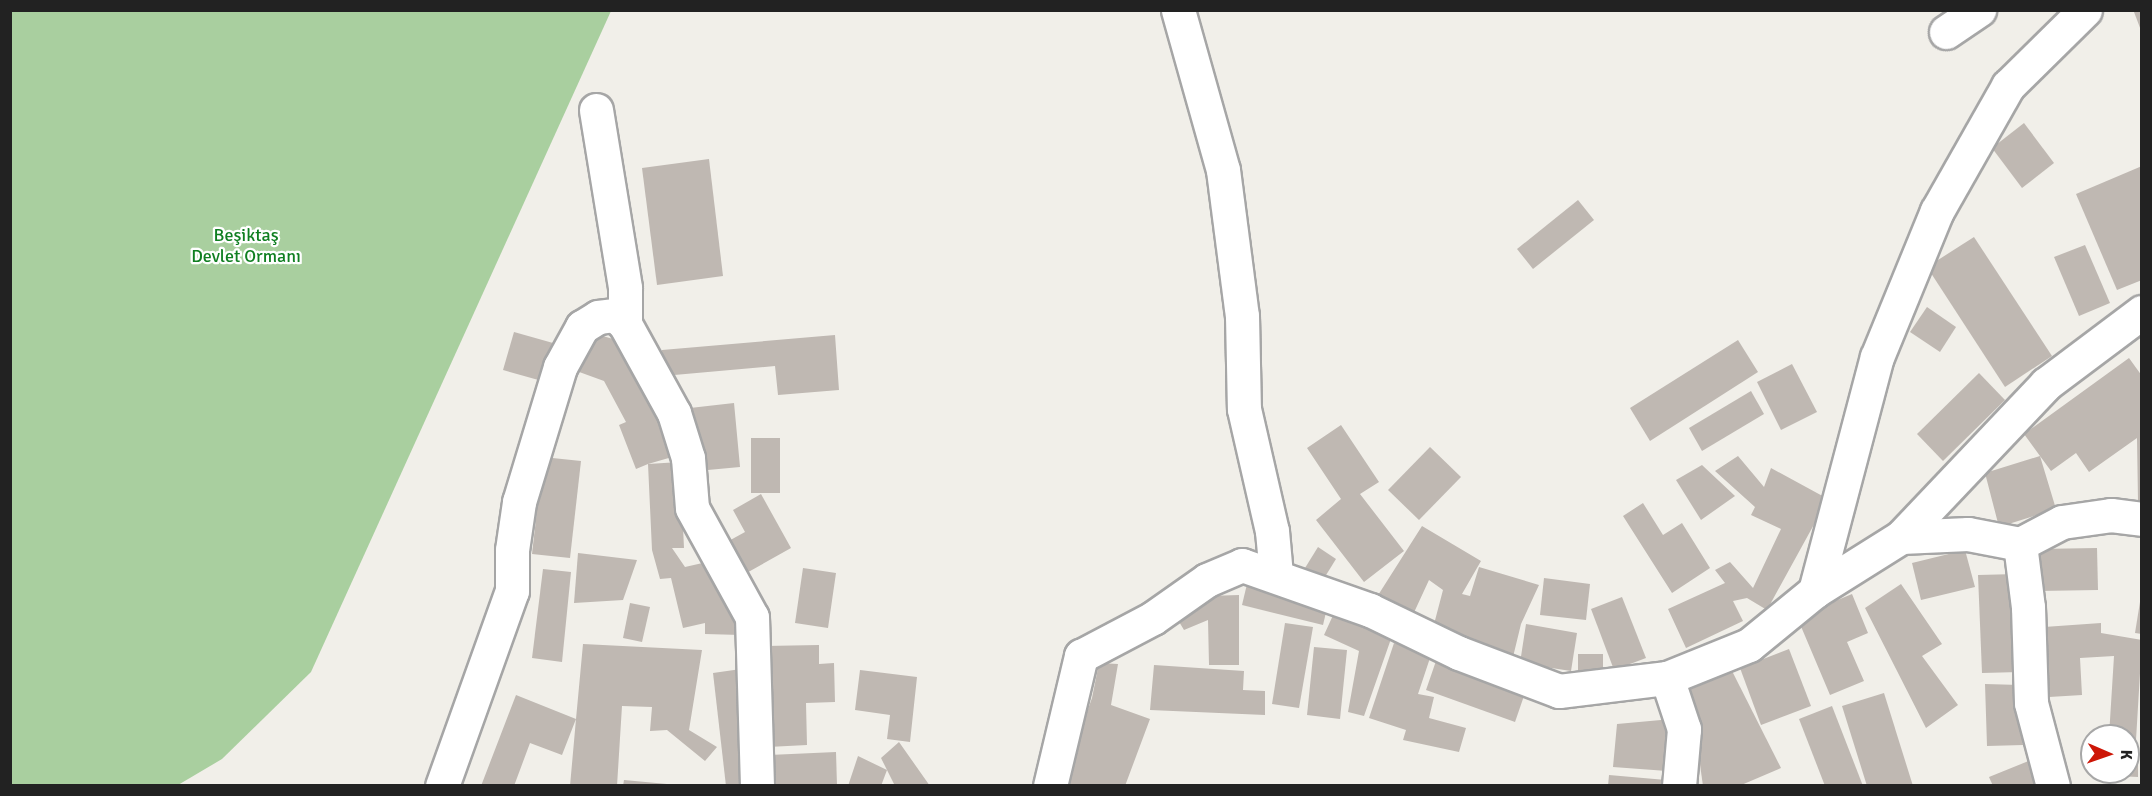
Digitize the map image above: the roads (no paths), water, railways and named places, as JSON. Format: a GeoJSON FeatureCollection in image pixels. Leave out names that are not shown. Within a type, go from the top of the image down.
{"type":"FeatureCollection","features":[{"type":"Feature","properties":{"kind":"street"},"geometry":{"type":"LineString","coordinates":[[1179,10],[1222,170],[1242,316],[1244,410],[1272,531],[1276,575]]}},
{"type":"Feature","properties":{"kind":"street"},"geometry":{"type":"LineString","coordinates":[[1946,32],[1979,10]]}},
{"type":"Feature","properties":{"kind":"street"},"geometry":{"type":"LineString","coordinates":[[1815,591],[1877,357],[1937,211],[2008,86],[2085,10]]}},
{"type":"Feature","properties":{"kind":"street"},"geometry":{"type":"LineString","coordinates":[[596,110],[625,288],[626,324]]}},
{"type":"Feature","properties":{"kind":"street"},"geometry":{"type":"LineString","coordinates":[[1050,786],[1081,656],[1153,618],[1216,576],[1242,565],[1276,575],[1370,610],[1459,653],[1559,691],[1667,678],[1749,645],[1815,591],[1901,537],[2046,384],[2142,312]]}},
{"type":"Feature","properties":{"kind":"street"},"geometry":{"type":"LineString","coordinates":[[442,786],[512,591],[512,550],[519,502],[560,367],[582,327],[598,317],[615,315],[626,324],[674,413],[688,458],[692,508],[753,617],[757,786]]}},
{"type":"Feature","properties":{"kind":"street"},"geometry":{"type":"LineString","coordinates":[[1901,537],[1968,534],[2020,544],[2061,522],[2111,515],[2142,519]]}},
{"type":"Feature","properties":{"kind":"street"},"geometry":{"type":"LineString","coordinates":[[2020,544],[2028,607],[2031,702],[2053,786]]}},
{"type":"Feature","properties":{"kind":"street"},"geometry":{"type":"LineString","coordinates":[[1667,678],[1684,729],[1679,786]]}},
{"type":"Feature","properties":{"kind":"park label","name":"Beşiktaş Devlet Ormanı"},"geometry":{"type":"Point","coordinates":[246,246]}}]}
